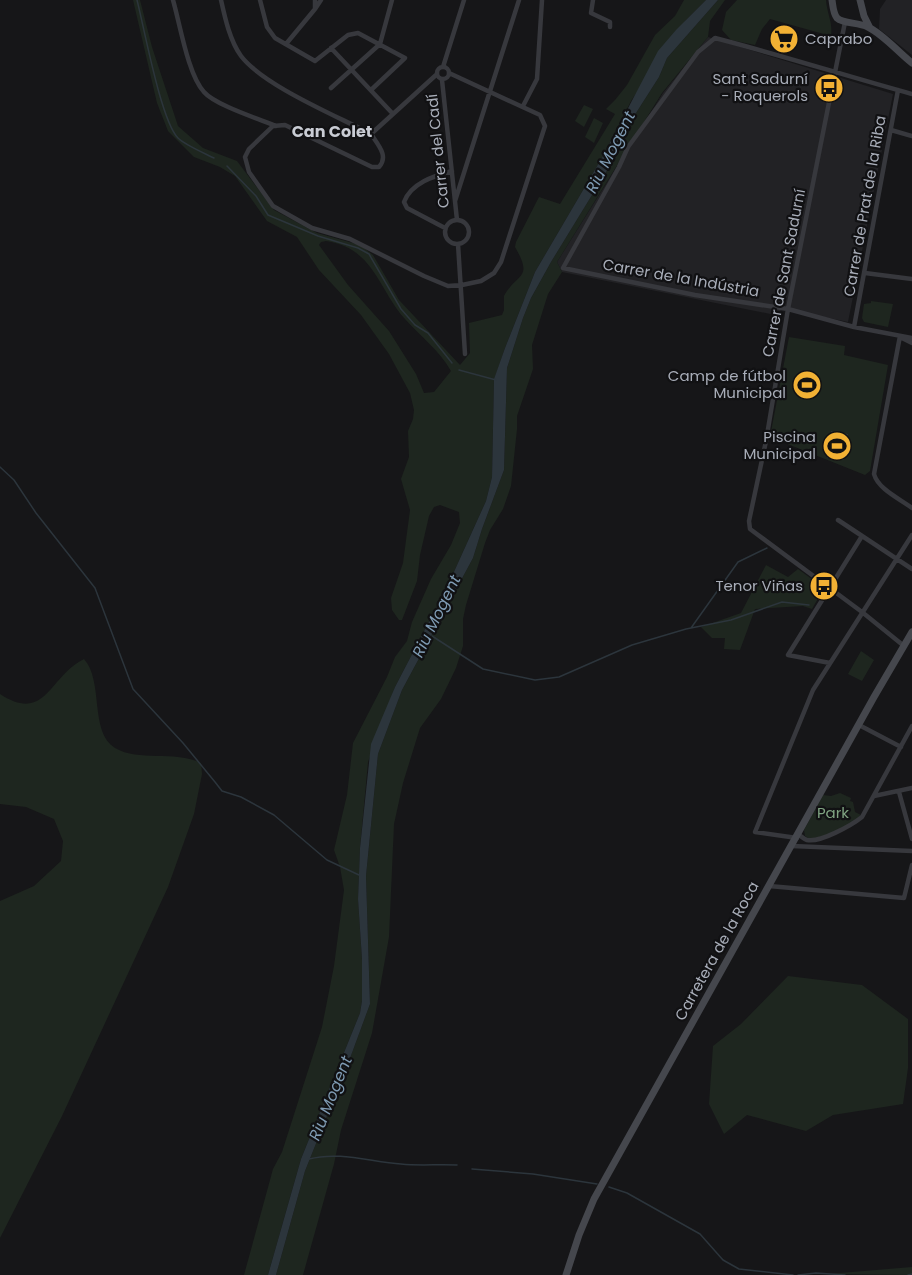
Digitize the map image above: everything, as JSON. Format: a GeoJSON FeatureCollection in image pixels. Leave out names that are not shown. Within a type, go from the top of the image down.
{"type":"FeatureCollection","features":[{"type":"Feature","properties":{"kind":"street"},"geometry":{"type":"LineString","coordinates":[[173,0],[195,78],[205,94],[225,105],[276,126]]}},
{"type":"Feature","properties":{"kind":"street"},"geometry":{"type":"LineString","coordinates":[[221,0],[228,28],[241,56],[263,77],[371,134],[384,156],[379,167],[372,167],[285,125],[273,126],[249,149],[245,157],[249,172],[273,206],[312,228],[350,239],[448,286],[481,281],[494,273],[501,262],[545,126],[540,115],[449,73],[447,68],[443,67],[437,69],[436,75],[371,134]]}},
{"type":"Feature","properties":{"kind":"street"},"geometry":{"type":"LineString","coordinates":[[260,0],[267,27],[275,38],[315,61],[348,35],[358,33],[405,58],[371,90]]}},
{"type":"Feature","properties":{"kind":"street"},"geometry":{"type":"LineString","coordinates":[[315,0],[315,9]]}},
{"type":"Feature","properties":{"kind":"street"},"geometry":{"type":"LineString","coordinates":[[286,44],[321,0]]}},
{"type":"Feature","properties":{"kind":"street"},"geometry":{"type":"LineString","coordinates":[[331,88],[380,44],[392,0]]}},
{"type":"Feature","properties":{"kind":"street"},"geometry":{"type":"LineString","coordinates":[[443,67],[464,0]]}},
{"type":"Feature","properties":{"kind":"street"},"geometry":{"type":"LineString","coordinates":[[455,201],[519,0]]}},
{"type":"Feature","properties":{"kind":"street"},"geometry":{"type":"LineString","coordinates":[[523,106],[537,79],[542,0]]}},
{"type":"Feature","properties":{"kind":"street"},"geometry":{"type":"LineString","coordinates":[[593,0],[591,12],[610,22],[610,27]]}},
{"type":"Feature","properties":{"kind":"street"},"geometry":{"type":"LineString","coordinates":[[834,2],[837,18],[870,28],[912,63]]}},
{"type":"Feature","properties":{"kind":"street"},"geometry":{"type":"LineString","coordinates":[[849,22],[858,18],[863,4]]}},
{"type":"Feature","properties":{"kind":"street"},"geometry":{"type":"LineString","coordinates":[[863,4],[870,28]]}},
{"type":"Feature","properties":{"kind":"street","name":"Carrer de Sant Sadurní"},"geometry":{"type":"LineString","coordinates":[[830,588],[750,529],[749,521],[835,73],[849,22]]}},
{"type":"Feature","properties":{"kind":"street","name":"Carrer de la Indústria"},"geometry":{"type":"LineString","coordinates":[[835,73],[784,56],[715,38],[698,51],[628,147],[562,268],[694,295],[788,309],[854,327],[912,338]]}},
{"type":"Feature","properties":{"kind":"street"},"geometry":{"type":"LineString","coordinates":[[331,48],[393,114]]}},
{"type":"Feature","properties":{"kind":"street"},"geometry":{"type":"LineString","coordinates":[[436,75],[442,80],[449,73]]}},
{"type":"Feature","properties":{"kind":"street"},"geometry":{"type":"LineString","coordinates":[[835,73],[912,94]]}},
{"type":"Feature","properties":{"kind":"street","name":"Carrer del Cadí"},"geometry":{"type":"LineString","coordinates":[[442,80],[457,220]]}},
{"type":"Feature","properties":{"kind":"street","name":"Carrer de Prat de la Riba"},"geometry":{"type":"LineString","coordinates":[[854,327],[898,90]]}},
{"type":"Feature","properties":{"kind":"street"},"geometry":{"type":"LineString","coordinates":[[891,130],[912,136]]}},
{"type":"Feature","properties":{"kind":"street"},"geometry":{"type":"LineString","coordinates":[[445,228],[407,208],[404,202],[406,196],[420,183],[452,171]]}},
{"type":"Feature","properties":{"kind":"street"},"geometry":{"type":"LineString","coordinates":[[457,220],[467,225],[470,234],[467,240],[458,244],[449,241],[445,228],[449,223],[457,220]]}},
{"type":"Feature","properties":{"kind":"street"},"geometry":{"type":"LineString","coordinates":[[458,244],[465,354]]}},
{"type":"Feature","properties":{"kind":"street"},"geometry":{"type":"LineString","coordinates":[[865,273],[912,279]]}},
{"type":"Feature","properties":{"kind":"street"},"geometry":{"type":"LineString","coordinates":[[900,336],[874,474],[876,480],[912,508]]}},
{"type":"Feature","properties":{"kind":"street","name":"Carrer de la Indústria"},"geometry":{"type":"LineString","coordinates":[[900,336],[912,342]]}},
{"type":"Feature","properties":{"kind":"street"},"geometry":{"type":"LineString","coordinates":[[838,520],[912,569]]}},
{"type":"Feature","properties":{"kind":"street"},"geometry":{"type":"LineString","coordinates":[[912,535],[813,690],[755,832],[798,836],[807,840],[821,838],[854,824],[862,816],[874,796],[912,726]]}},
{"type":"Feature","properties":{"kind":"street"},"geometry":{"type":"LineString","coordinates":[[830,663],[788,655],[862,536]]}},
{"type":"Feature","properties":{"kind":"street"},"geometry":{"type":"LineString","coordinates":[[830,588],[912,650]]}},
{"type":"Feature","properties":{"kind":"street","name":"Carretera de la Roca"},"geometry":{"type":"LineString","coordinates":[[566,1275],[594,1199],[912,632]]}},
{"type":"Feature","properties":{"kind":"street"},"geometry":{"type":"LineString","coordinates":[[859,725],[901,747]]}},
{"type":"Feature","properties":{"kind":"street"},"geometry":{"type":"LineString","coordinates":[[874,796],[912,788]]}},
{"type":"Feature","properties":{"kind":"street"},"geometry":{"type":"LineString","coordinates":[[899,792],[912,838]]}},
{"type":"Feature","properties":{"kind":"street"},"geometry":{"type":"LineString","coordinates":[[821,838],[822,847]]}},
{"type":"Feature","properties":{"kind":"street"},"geometry":{"type":"LineString","coordinates":[[792,846],[912,851]]}},
{"type":"Feature","properties":{"kind":"street"},"geometry":{"type":"LineString","coordinates":[[769,886],[904,898],[912,865]]}},
{"type":"Feature","properties":{"kind":"shaded area"},"geometry":{"type":"Polygon","coordinates":[[[886,0],[912,0],[912,55],[879,29],[880,9],[886,0]]]}},
{"type":"Feature","properties":{"kind":"shaded area"},"geometry":{"type":"Polygon","coordinates":[[[708,37],[893,94],[848,322],[781,308],[780,316],[562,272],[557,262],[663,93],[708,37]]]}},
{"type":"Feature","properties":{"kind":"green space"},"geometry":{"type":"Polygon","coordinates":[[[133,0],[140,0],[152,47],[178,126],[203,148],[237,161],[274,210],[317,233],[360,245],[373,255],[399,300],[460,365],[470,353],[469,323],[502,315],[504,296],[522,275],[523,265],[515,247],[516,242],[539,197],[560,204],[615,114],[606,109],[627,85],[655,35],[675,16],[684,0],[706,0],[686,20],[631,101],[603,156],[535,272],[494,380],[492,477],[486,501],[448,585],[395,687],[368,762],[358,899],[362,959],[360,1013],[301,1159],[268,1275],[244,1275],[273,1169],[282,1152],[322,1027],[334,966],[344,890],[334,850],[347,795],[353,743],[395,657],[407,641],[412,622],[431,579],[451,545],[460,523],[459,512],[440,505],[434,507],[429,516],[417,581],[402,620],[399,620],[392,610],[391,598],[403,563],[410,510],[401,479],[409,457],[408,431],[414,410],[410,393],[389,354],[361,315],[319,270],[297,237],[267,221],[235,176],[220,167],[194,157],[168,131],[157,103],[133,0]],[[326,241],[319,245],[348,285],[389,331],[416,374],[424,393],[434,392],[451,371],[446,363],[405,319],[365,261],[342,245],[326,241]]]}},
{"type":"Feature","properties":{"kind":"green space"},"geometry":{"type":"Polygon","coordinates":[[[718,0],[725,0],[710,21],[708,37],[662,93],[557,262],[562,272],[548,294],[532,345],[533,369],[517,416],[511,486],[503,509],[485,543],[466,605],[463,619],[463,646],[456,668],[441,699],[420,728],[403,783],[394,824],[389,937],[372,1033],[341,1130],[334,1164],[303,1275],[276,1275],[305,1171],[370,1004],[366,876],[378,754],[402,690],[473,558],[504,470],[507,368],[523,318],[531,298],[611,164],[629,124],[659,77],[667,58],[718,0]]]}},
{"type":"Feature","properties":{"kind":"green space"},"geometry":{"type":"Polygon","coordinates":[[[737,0],[826,0],[831,36],[770,19],[762,29],[755,45],[731,40],[722,30],[726,12],[737,0]]]}},
{"type":"Feature","properties":{"kind":"green space"},"geometry":{"type":"Polygon","coordinates":[[[584,105],[593,109],[584,127],[575,121],[584,105]]]}},
{"type":"Feature","properties":{"kind":"green space"},"geometry":{"type":"Polygon","coordinates":[[[594,118],[603,123],[594,143],[585,137],[594,118]]]}},
{"type":"Feature","properties":{"kind":"green space"},"geometry":{"type":"Polygon","coordinates":[[[871,301],[893,304],[888,327],[864,322],[862,318],[864,304],[871,303],[871,301]]]}},
{"type":"Feature","properties":{"kind":"green space"},"geometry":{"type":"Polygon","coordinates":[[[789,337],[845,346],[844,355],[888,365],[870,471],[865,475],[770,437],[789,337]]]}},
{"type":"Feature","properties":{"kind":"green space"},"geometry":{"type":"Polygon","coordinates":[[[766,565],[788,577],[798,569],[824,588],[812,609],[803,606],[755,609],[740,650],[724,649],[725,638],[712,638],[701,627],[741,613],[766,565]]]}},
{"type":"Feature","properties":{"kind":"green space"},"geometry":{"type":"Polygon","coordinates":[[[861,651],[874,660],[862,681],[848,674],[861,651]]]}},
{"type":"Feature","properties":{"kind":"green space"},"geometry":{"type":"Polygon","coordinates":[[[84,659],[94,680],[102,730],[107,740],[115,748],[135,754],[191,759],[201,763],[202,774],[194,814],[168,887],[62,1116],[0,1238],[0,901],[34,886],[61,861],[63,841],[54,819],[26,807],[0,804],[0,694],[15,702],[28,704],[38,701],[72,667],[84,659]]]}},
{"type":"Feature","properties":{"kind":"green space","name":"Park"},"geometry":{"type":"Polygon","coordinates":[[[840,793],[851,798],[855,812],[861,815],[844,828],[830,834],[810,839],[805,836],[804,830],[823,795],[831,796],[840,793]]]}},
{"type":"Feature","properties":{"kind":"green space"},"geometry":{"type":"Polygon","coordinates":[[[788,976],[862,985],[908,1019],[908,1068],[903,1104],[833,1115],[806,1131],[747,1115],[724,1134],[709,1104],[713,1046],[741,1024],[788,976]]]}},
{"type":"Feature","properties":{"kind":"green space"},"geometry":{"type":"Polygon","coordinates":[[[912,1267],[912,1275],[828,1274],[912,1267]]]}},
{"type":"Feature","properties":{"kind":"water","name":"Riu Mogent"},"geometry":{"type":"Polygon","coordinates":[[[706,0],[718,0],[667,58],[659,77],[629,124],[611,164],[531,298],[523,318],[507,368],[504,470],[473,558],[402,690],[378,754],[366,876],[370,1004],[305,1171],[276,1275],[268,1275],[301,1159],[360,1013],[362,959],[358,899],[360,848],[371,744],[395,687],[448,585],[486,501],[492,477],[494,379],[535,272],[603,156],[658,51],[706,0]]]}},
{"type":"Feature","properties":{"kind":"water","name":"Piscina Municipal"},"geometry":{"type":"Polygon","coordinates":[[[831,431],[848,434],[844,460],[827,458],[831,431]]]}},
{"type":"Feature","properties":{"kind":"waterway"},"geometry":{"type":"LineString","coordinates":[[137,0],[159,94],[172,128],[181,141],[214,158]]}},
{"type":"Feature","properties":{"kind":"waterway"},"geometry":{"type":"LineString","coordinates":[[227,166],[256,196],[268,215],[369,254],[401,309],[415,325],[428,333],[452,363]]}},
{"type":"Feature","properties":{"kind":"waterway"},"geometry":{"type":"LineString","coordinates":[[459,370],[496,380]]}},
{"type":"Feature","properties":{"kind":"waterway"},"geometry":{"type":"LineString","coordinates":[[0,467],[14,480],[36,513],[95,588],[133,689],[183,743],[222,791],[241,797],[274,815],[327,860],[359,875]]}},
{"type":"Feature","properties":{"kind":"waterway"},"geometry":{"type":"LineString","coordinates":[[691,628],[738,562],[767,548]]}},
{"type":"Feature","properties":{"kind":"waterway","name":"Riu Mogent"},"geometry":{"type":"LineString","coordinates":[[432,636],[483,669],[535,680],[559,677],[632,645],[686,629],[731,620],[782,602],[809,605]]}},
{"type":"Feature","properties":{"kind":"waterway"},"geometry":{"type":"LineString","coordinates":[[309,1159],[332,1156],[408,1165],[457,1165]]}},
{"type":"Feature","properties":{"kind":"waterway"},"geometry":{"type":"LineString","coordinates":[[472,1169],[533,1174],[597,1184]]}},
{"type":"Feature","properties":{"kind":"waterway"},"geometry":{"type":"LineString","coordinates":[[609,1187],[627,1193],[700,1234],[723,1260],[739,1269],[793,1275]]}},
{"type":"Feature","properties":{"kind":"waterway"},"geometry":{"type":"LineString","coordinates":[[798,1275],[816,1273],[845,1275]]}},
{"type":"Feature","properties":{"kind":"waterway"},"geometry":{"type":"LineString","coordinates":[[908,1275],[912,1274]]}},
{"type":"Feature","properties":{"kind":"place","name":"Caprabo"},"geometry":{"type":"Point","coordinates":[784,39]}},
{"type":"Feature","properties":{"kind":"place","name":"Sant Sadurní - Roquerols"},"geometry":{"type":"Point","coordinates":[829,88]}},
{"type":"Feature","properties":{"kind":"place","name":"Camp de fútbol Municipal"},"geometry":{"type":"Point","coordinates":[807,385]}},
{"type":"Feature","properties":{"kind":"place","name":"Piscina Municipal"},"geometry":{"type":"Point","coordinates":[837,446]}},
{"type":"Feature","properties":{"kind":"place","name":"Tenor Viñas"},"geometry":{"type":"Point","coordinates":[824,586]}},
{"type":"Feature","properties":{"kind":"district","name":"Can Colet"},"geometry":{"type":"Point","coordinates":[332,131]}}]}
